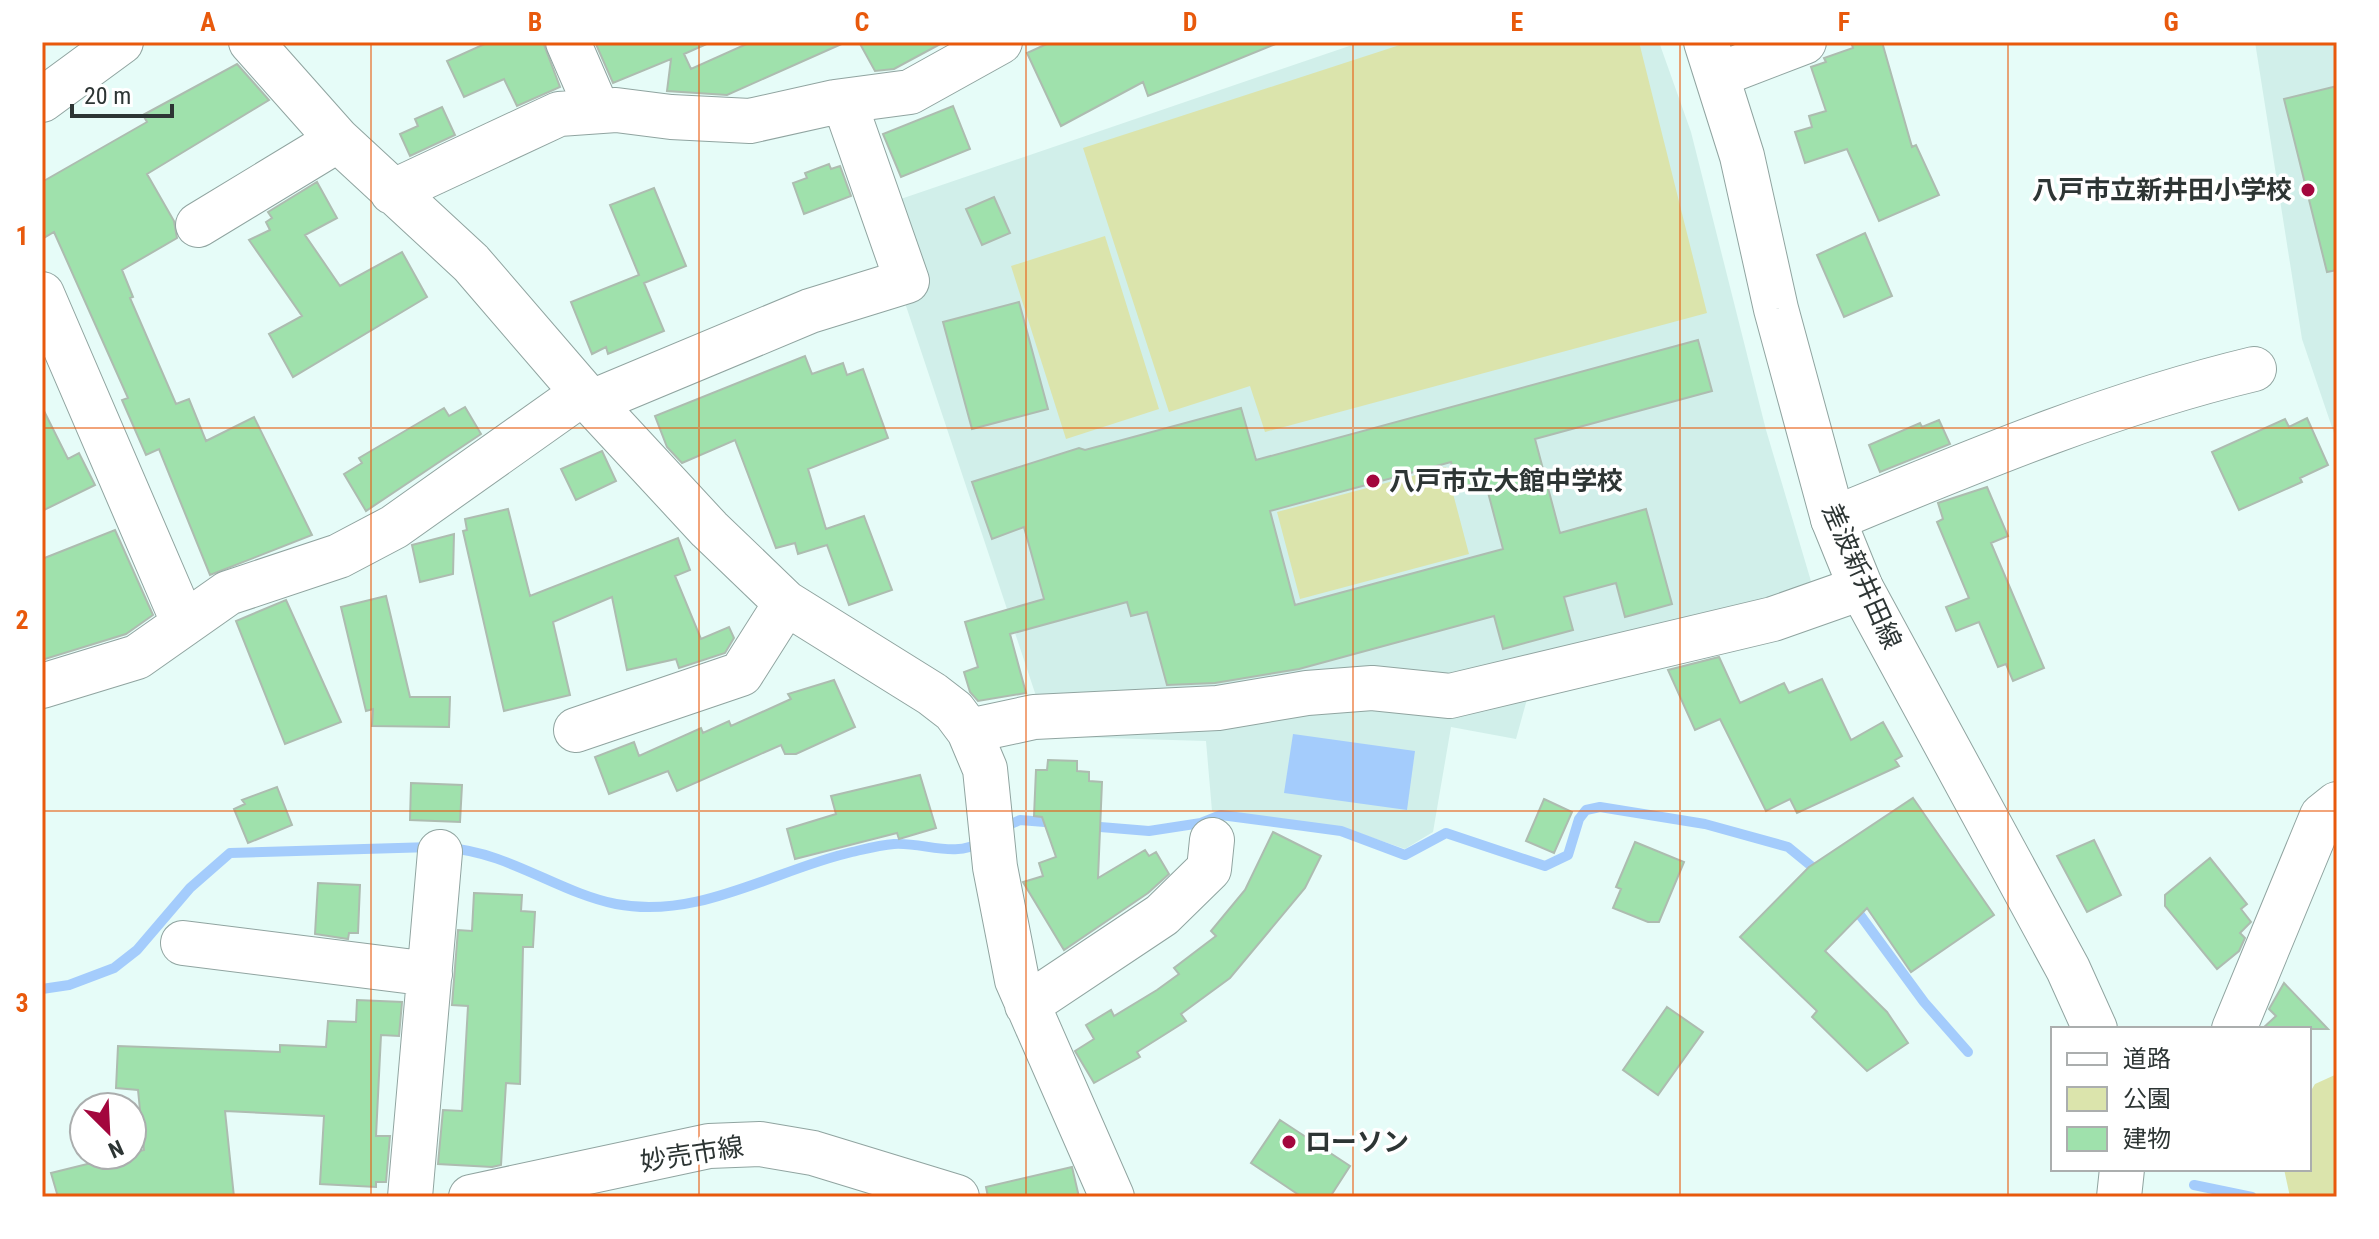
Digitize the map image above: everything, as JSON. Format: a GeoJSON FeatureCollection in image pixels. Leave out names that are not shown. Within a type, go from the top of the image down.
{"type":"FeatureCollection","features":[{"type":"Feature","properties":{"kind":"street"},"geometry":{"type":"LineString","coordinates":[[42,100],[121,42]]}},
{"type":"Feature","properties":{"kind":"street"},"geometry":{"type":"LineString","coordinates":[[251,42],[338,140],[471,263],[587,397],[709,529],[786,603],[932,694],[954,711],[969,731],[985,769],[995,867],[1017,980],[1112,1197]]}},
{"type":"Feature","properties":{"kind":"street"},"geometry":{"type":"LineString","coordinates":[[568,42],[597,109]]}},
{"type":"Feature","properties":{"kind":"street"},"geometry":{"type":"LineString","coordinates":[[392,192],[559,114],[597,109],[750,121],[844,101],[910,92],[952,54],[1000,42]]}},
{"type":"Feature","properties":{"kind":"street"},"geometry":{"type":"LineString","coordinates":[[1712,59],[1804,42]]}},
{"type":"Feature","properties":{"kind":"street","name":"差波新井田線"},"geometry":{"type":"LineString","coordinates":[[1712,59],[1742,156],[1780,324],[1833,519],[1861,588],[2068,969],[2094,1027]]}},
{"type":"Feature","properties":{"kind":"street"},"geometry":{"type":"LineString","coordinates":[[42,686],[137,657],[228,593],[339,556],[394,527],[587,397],[810,311],[907,281],[844,101]]}},
{"type":"Feature","properties":{"kind":"street"},"geometry":{"type":"LineString","coordinates":[[198,225],[338,140]]}},
{"type":"Feature","properties":{"kind":"street"},"geometry":{"type":"LineString","coordinates":[[45,310],[184,624]]}},
{"type":"Feature","properties":{"kind":"street"},"geometry":{"type":"LineString","coordinates":[[1833,519],[2112,408],[2169,389],[2254,369]]}},
{"type":"Feature","properties":{"kind":"street"},"geometry":{"type":"LineString","coordinates":[[969,731],[1034,717],[1218,708],[1307,693],[1372,688],[1450,696],[1773,619],[1861,588]]}},
{"type":"Feature","properties":{"kind":"street"},"geometry":{"type":"LineString","coordinates":[[576,730],[741,674],[786,603]]}},
{"type":"Feature","properties":{"kind":"street"},"geometry":{"type":"LineString","coordinates":[[2235,1027],[2322,816],[2337,804]]}},
{"type":"Feature","properties":{"kind":"street"},"geometry":{"type":"LineString","coordinates":[[1027,1005],[1162,915],[1209,869],[1212,840]]}},
{"type":"Feature","properties":{"kind":"street"},"geometry":{"type":"LineString","coordinates":[[410,1197],[440,852]]}},
{"type":"Feature","properties":{"kind":"street"},"geometry":{"type":"LineString","coordinates":[[183,943],[430,974]]}},
{"type":"Feature","properties":{"kind":"street","name":"妙売市線"},"geometry":{"type":"LineString","coordinates":[[471,1197],[709,1146],[760,1144],[813,1153],[957,1197]]}},
{"type":"Feature","properties":{"kind":"street"},"geometry":{"type":"LineString","coordinates":[[2119,1197],[2122,1171]]}},
{"type":"Feature","properties":{"kind":"shaded area","name":"八戸市立大館中学校"},"geometry":{"type":"Polygon","coordinates":[[[1361,42],[1659,42],[1691,132],[1766,430],[1819,608],[1529,692],[1516,739],[1451,727],[1433,832],[1405,849],[1344,828],[1212,811],[1206,741],[1037,736],[1038,702],[902,294],[889,203],[1361,42]]]}},
{"type":"Feature","properties":{"kind":"shaded area","name":"八戸市立新井田小学校"},"geometry":{"type":"Polygon","coordinates":[[[2255,42],[2337,42],[2337,442],[2302,339],[2255,42]]]}},
{"type":"Feature","properties":{"kind":"green space"},"geometry":{"type":"Polygon","coordinates":[[[1409,42],[1639,42],[1707,313],[1265,432],[1250,386],[1169,412],[1083,148],[1409,42]]]}},
{"type":"Feature","properties":{"kind":"green space"},"geometry":{"type":"Polygon","coordinates":[[[1105,236],[1159,409],[1066,439],[1011,266],[1105,236]]]}},
{"type":"Feature","properties":{"kind":"green space"},"geometry":{"type":"Polygon","coordinates":[[[1446,467],[1469,554],[1300,599],[1277,512],[1446,467]]]}},
{"type":"Feature","properties":{"kind":"green space"},"geometry":{"type":"Polygon","coordinates":[[[2337,1074],[2337,1197],[2290,1197],[2284,1171],[2311,1171],[2311,1091],[2315,1084],[2337,1074]]]}},
{"type":"Feature","properties":{"kind":"water"},"geometry":{"type":"Polygon","coordinates":[[[1293,734],[1415,751],[1407,810],[1284,793],[1293,734]]]}},
{"type":"Feature","properties":{"kind":"building"},"geometry":{"type":"Polygon","coordinates":[[[489,42],[543,42],[560,87],[517,106],[504,79],[464,97],[447,61],[489,42]]]}},
{"type":"Feature","properties":{"kind":"building"},"geometry":{"type":"Polygon","coordinates":[[[595,42],[711,42],[684,54],[691,69],[751,42],[846,42],[727,95],[667,91],[671,59],[613,83],[595,42]]]}},
{"type":"Feature","properties":{"kind":"building"},"geometry":{"type":"Polygon","coordinates":[[[859,42],[944,42],[894,69],[875,71],[859,42]]]}},
{"type":"Feature","properties":{"kind":"building"},"geometry":{"type":"Polygon","coordinates":[[[1051,42],[1278,43],[1148,96],[1143,82],[1061,126],[1027,53],[1051,42]]]}},
{"type":"Feature","properties":{"kind":"building"},"geometry":{"type":"Polygon","coordinates":[[[1851,42],[1882,42],[1912,147],[1916,145],[1939,195],[1879,221],[1847,149],[1805,163],[1795,132],[1812,127],[1809,116],[1826,111],[1811,67],[1826,62],[1824,58],[1853,48],[1851,42]]]}},
{"type":"Feature","properties":{"kind":"building"},"geometry":{"type":"Polygon","coordinates":[[[237,64],[269,100],[147,174],[174,221],[177,238],[122,270],[133,297],[130,298],[176,404],[189,399],[206,441],[254,417],[312,535],[210,575],[159,449],[146,455],[122,400],[128,398],[54,232],[42,239],[42,182],[147,122],[143,115],[237,64]]]}},
{"type":"Feature","properties":{"kind":"building"},"geometry":{"type":"Polygon","coordinates":[[[2337,86],[2337,270],[2327,272],[2284,99],[2337,86]]]}},
{"type":"Feature","properties":{"kind":"building"},"geometry":{"type":"Polygon","coordinates":[[[953,106],[970,149],[901,177],[883,134],[953,106]]]}},
{"type":"Feature","properties":{"kind":"building"},"geometry":{"type":"Polygon","coordinates":[[[442,107],[455,135],[410,156],[400,134],[418,126],[415,119],[442,107]]]}},
{"type":"Feature","properties":{"kind":"building"},"geometry":{"type":"Polygon","coordinates":[[[829,164],[831,169],[840,166],[851,196],[804,214],[793,183],[807,178],[805,173],[829,164]]]}},
{"type":"Feature","properties":{"kind":"building"},"geometry":{"type":"Polygon","coordinates":[[[317,182],[337,218],[305,235],[340,286],[402,252],[427,297],[293,377],[269,334],[302,316],[249,240],[270,230],[266,222],[272,218],[268,212],[317,182]]]}},
{"type":"Feature","properties":{"kind":"building"},"geometry":{"type":"Polygon","coordinates":[[[654,188],[686,266],[644,283],[664,331],[608,354],[606,347],[592,354],[571,302],[639,275],[610,205],[654,188]]]}},
{"type":"Feature","properties":{"kind":"building"},"geometry":{"type":"Polygon","coordinates":[[[994,197],[1010,233],[982,245],[966,209],[994,197]]]}},
{"type":"Feature","properties":{"kind":"building"},"geometry":{"type":"Polygon","coordinates":[[[1865,233],[1892,296],[1844,317],[1817,255],[1865,233]]]}},
{"type":"Feature","properties":{"kind":"building"},"geometry":{"type":"Polygon","coordinates":[[[1019,302],[1048,409],[972,429],[943,322],[1019,302]]]}},
{"type":"Feature","properties":{"kind":"building"},"geometry":{"type":"Polygon","coordinates":[[[1698,340],[1712,391],[1535,439],[1560,533],[1646,509],[1672,604],[1625,617],[1616,583],[1564,597],[1573,630],[1503,649],[1494,616],[1299,669],[1215,683],[1167,685],[1147,612],[1131,616],[1127,602],[1010,634],[1026,693],[978,701],[970,692],[964,672],[978,667],[965,622],[1044,599],[1024,527],[992,539],[972,482],[1079,448],[1085,450],[1241,408],[1256,460],[1698,340]],[[1451,462],[1270,511],[1295,605],[1503,549],[1485,481],[1458,488],[1451,462]]]}},
{"type":"Feature","properties":{"kind":"building"},"geometry":{"type":"Polygon","coordinates":[[[805,356],[812,374],[843,363],[847,375],[863,369],[888,438],[808,469],[826,529],[864,516],[892,590],[849,605],[827,545],[798,554],[795,543],[776,548],[735,440],[682,463],[667,447],[655,416],[805,356]]]}},
{"type":"Feature","properties":{"kind":"building"},"geometry":{"type":"Polygon","coordinates":[[[42,407],[68,459],[79,453],[95,485],[42,511],[42,407]]]}},
{"type":"Feature","properties":{"kind":"building"},"geometry":{"type":"Polygon","coordinates":[[[465,407],[481,434],[366,511],[344,474],[362,463],[359,458],[444,408],[449,416],[465,407]]]}},
{"type":"Feature","properties":{"kind":"building"},"geometry":{"type":"Polygon","coordinates":[[[2307,418],[2328,465],[2300,478],[2302,482],[2239,510],[2212,452],[2285,419],[2289,427],[2307,418]]]}},
{"type":"Feature","properties":{"kind":"building"},"geometry":{"type":"Polygon","coordinates":[[[1939,420],[1950,444],[1880,472],[1869,445],[1920,423],[1922,427],[1939,420]]]}},
{"type":"Feature","properties":{"kind":"building"},"geometry":{"type":"Polygon","coordinates":[[[602,451],[616,481],[576,500],[561,469],[602,451]]]}},
{"type":"Feature","properties":{"kind":"building"},"geometry":{"type":"Polygon","coordinates":[[[1987,487],[2008,536],[1991,543],[2044,668],[2013,681],[2006,664],[1998,667],[1979,622],[1956,631],[1946,607],[1969,598],[1937,522],[1943,519],[1938,503],[1987,487]]]}},
{"type":"Feature","properties":{"kind":"building"},"geometry":{"type":"Polygon","coordinates":[[[508,509],[530,596],[678,538],[690,570],[675,576],[701,639],[729,627],[734,638],[725,653],[679,668],[676,659],[627,670],[612,597],[553,622],[570,695],[504,711],[463,531],[467,530],[465,519],[508,509]]]}},
{"type":"Feature","properties":{"kind":"building"},"geometry":{"type":"Polygon","coordinates":[[[115,530],[153,615],[126,634],[42,660],[42,559],[115,530]]]}},
{"type":"Feature","properties":{"kind":"building"},"geometry":{"type":"Polygon","coordinates":[[[454,534],[453,574],[420,582],[412,545],[454,534]]]}},
{"type":"Feature","properties":{"kind":"building"},"geometry":{"type":"Polygon","coordinates":[[[386,596],[410,697],[450,697],[449,727],[372,726],[373,709],[366,711],[341,607],[386,596]]]}},
{"type":"Feature","properties":{"kind":"building"},"geometry":{"type":"Polygon","coordinates":[[[286,600],[341,722],[285,744],[236,621],[286,600]]]}},
{"type":"Feature","properties":{"kind":"building"},"geometry":{"type":"Polygon","coordinates":[[[1719,657],[1740,703],[1784,683],[1789,693],[1822,679],[1851,740],[1883,722],[1902,756],[1895,760],[1899,766],[1797,813],[1790,799],[1766,811],[1720,719],[1695,730],[1668,670],[1719,657]]]}},
{"type":"Feature","properties":{"kind":"building"},"geometry":{"type":"Polygon","coordinates":[[[834,680],[855,727],[796,754],[785,754],[781,745],[677,791],[668,771],[609,794],[595,757],[634,742],[639,756],[701,728],[703,733],[729,721],[731,726],[791,699],[788,694],[834,680]]]}},
{"type":"Feature","properties":{"kind":"building"},"geometry":{"type":"Polygon","coordinates":[[[1048,760],[1077,761],[1077,771],[1089,772],[1089,781],[1102,782],[1098,878],[1145,850],[1149,856],[1156,852],[1169,874],[1148,893],[1064,950],[1023,882],[1043,876],[1039,863],[1056,857],[1042,817],[1034,816],[1036,770],[1047,770],[1048,760]]]}},
{"type":"Feature","properties":{"kind":"building"},"geometry":{"type":"Polygon","coordinates":[[[920,775],[936,828],[899,839],[897,833],[795,859],[787,829],[836,814],[831,796],[920,775]]]}},
{"type":"Feature","properties":{"kind":"building"},"geometry":{"type":"Polygon","coordinates":[[[411,783],[462,785],[460,822],[410,820],[411,783]]]}},
{"type":"Feature","properties":{"kind":"building"},"geometry":{"type":"Polygon","coordinates":[[[277,787],[292,825],[248,843],[234,809],[245,804],[242,800],[277,787]]]}},
{"type":"Feature","properties":{"kind":"building"},"geometry":{"type":"Polygon","coordinates":[[[1913,798],[1994,915],[1911,972],[1867,908],[1825,951],[1887,1012],[1908,1043],[1867,1071],[1812,1017],[1817,1011],[1740,937],[1809,867],[1913,798]]]}},
{"type":"Feature","properties":{"kind":"building"},"geometry":{"type":"Polygon","coordinates":[[[1544,799],[1572,812],[1554,853],[1526,841],[1544,799]]]}},
{"type":"Feature","properties":{"kind":"building"},"geometry":{"type":"Polygon","coordinates":[[[1273,832],[1321,856],[1305,888],[1230,978],[1181,1014],[1186,1021],[1137,1052],[1140,1057],[1094,1083],[1075,1051],[1094,1039],[1086,1025],[1111,1010],[1114,1016],[1157,990],[1179,974],[1174,968],[1216,936],[1211,931],[1245,890],[1273,832]]]}},
{"type":"Feature","properties":{"kind":"building"},"geometry":{"type":"Polygon","coordinates":[[[2094,840],[2121,895],[2087,912],[2057,856],[2094,840]]]}},
{"type":"Feature","properties":{"kind":"building"},"geometry":{"type":"Polygon","coordinates":[[[1635,842],[1684,862],[1659,922],[1648,922],[1613,908],[1621,889],[1616,887],[1635,842]]]}},
{"type":"Feature","properties":{"kind":"building"},"geometry":{"type":"Polygon","coordinates":[[[2210,858],[2247,904],[2241,909],[2251,922],[2240,933],[2245,938],[2239,951],[2217,969],[2165,906],[2165,895],[2210,858]]]}},
{"type":"Feature","properties":{"kind":"building"},"geometry":{"type":"Polygon","coordinates":[[[318,883],[360,885],[358,933],[349,933],[348,939],[315,934],[318,883]]]}},
{"type":"Feature","properties":{"kind":"building"},"geometry":{"type":"Polygon","coordinates":[[[474,893],[522,895],[521,911],[535,912],[533,947],[523,947],[520,1084],[506,1083],[501,1165],[492,1167],[438,1164],[443,1110],[462,1111],[468,1006],[452,1005],[458,930],[472,931],[474,893]]]}},
{"type":"Feature","properties":{"kind":"building"},"geometry":{"type":"Polygon","coordinates":[[[2284,983],[2328,1029],[2264,1027],[2276,1016],[2269,1009],[2284,983]]]}},
{"type":"Feature","properties":{"kind":"building"},"geometry":{"type":"Polygon","coordinates":[[[357,1000],[402,1002],[399,1036],[381,1035],[376,1136],[390,1136],[386,1182],[376,1182],[376,1187],[320,1184],[324,1116],[225,1111],[234,1197],[58,1197],[51,1173],[68,1169],[148,1171],[148,1091],[116,1088],[118,1046],[280,1052],[280,1045],[326,1047],[328,1021],[356,1022],[357,1000]]]}},
{"type":"Feature","properties":{"kind":"building"},"geometry":{"type":"Polygon","coordinates":[[[1667,1007],[1703,1032],[1658,1095],[1623,1070],[1667,1007]]]}},
{"type":"Feature","properties":{"kind":"building","name":"ローソン"},"geometry":{"type":"Polygon","coordinates":[[[1280,1120],[1350,1166],[1330,1197],[1302,1197],[1251,1163],[1280,1120]]]}},
{"type":"Feature","properties":{"kind":"building"},"geometry":{"type":"Polygon","coordinates":[[[1072,1167],[1079,1197],[988,1197],[986,1187],[1072,1167]]]}},
{"type":"Feature","properties":{"kind":"waterway"},"geometry":{"type":"LineString","coordinates":[[1088,826],[1149,831],[1201,823],[1221,815],[1341,831],[1405,855],[1446,833],[1545,866],[1568,855],[1579,819],[1586,810],[1600,807],[1705,824],[1788,847],[1821,874]]}},
{"type":"Feature","properties":{"kind":"waterway"},"geometry":{"type":"LineString","coordinates":[[1002,828],[1020,820],[1057,823]]}},
{"type":"Feature","properties":{"kind":"waterway"},"geometry":{"type":"LineString","coordinates":[[448,848],[492,857],[595,899],[647,907],[707,899],[823,860],[878,846],[905,844],[962,849],[982,841]]}},
{"type":"Feature","properties":{"kind":"waterway"},"geometry":{"type":"LineString","coordinates":[[42,989],[69,985],[114,968],[137,950],[190,888],[230,853],[432,847]]}},
{"type":"Feature","properties":{"kind":"waterway"},"geometry":{"type":"LineString","coordinates":[[1852,904],[1924,1002],[1968,1052]]}},
{"type":"Feature","properties":{"kind":"waterway"},"geometry":{"type":"LineString","coordinates":[[2194,1185],[2252,1197]]}},
{"type":"Feature","properties":{"kind":"place","name":"八戸市立新井田小学校"},"geometry":{"type":"Point","coordinates":[2308,190]}},
{"type":"Feature","properties":{"kind":"place","name":"八戸市立大館中学校"},"geometry":{"type":"Point","coordinates":[1373,481]}},
{"type":"Feature","properties":{"kind":"place","name":"ローソン"},"geometry":{"type":"Point","coordinates":[1289,1142]}}]}
